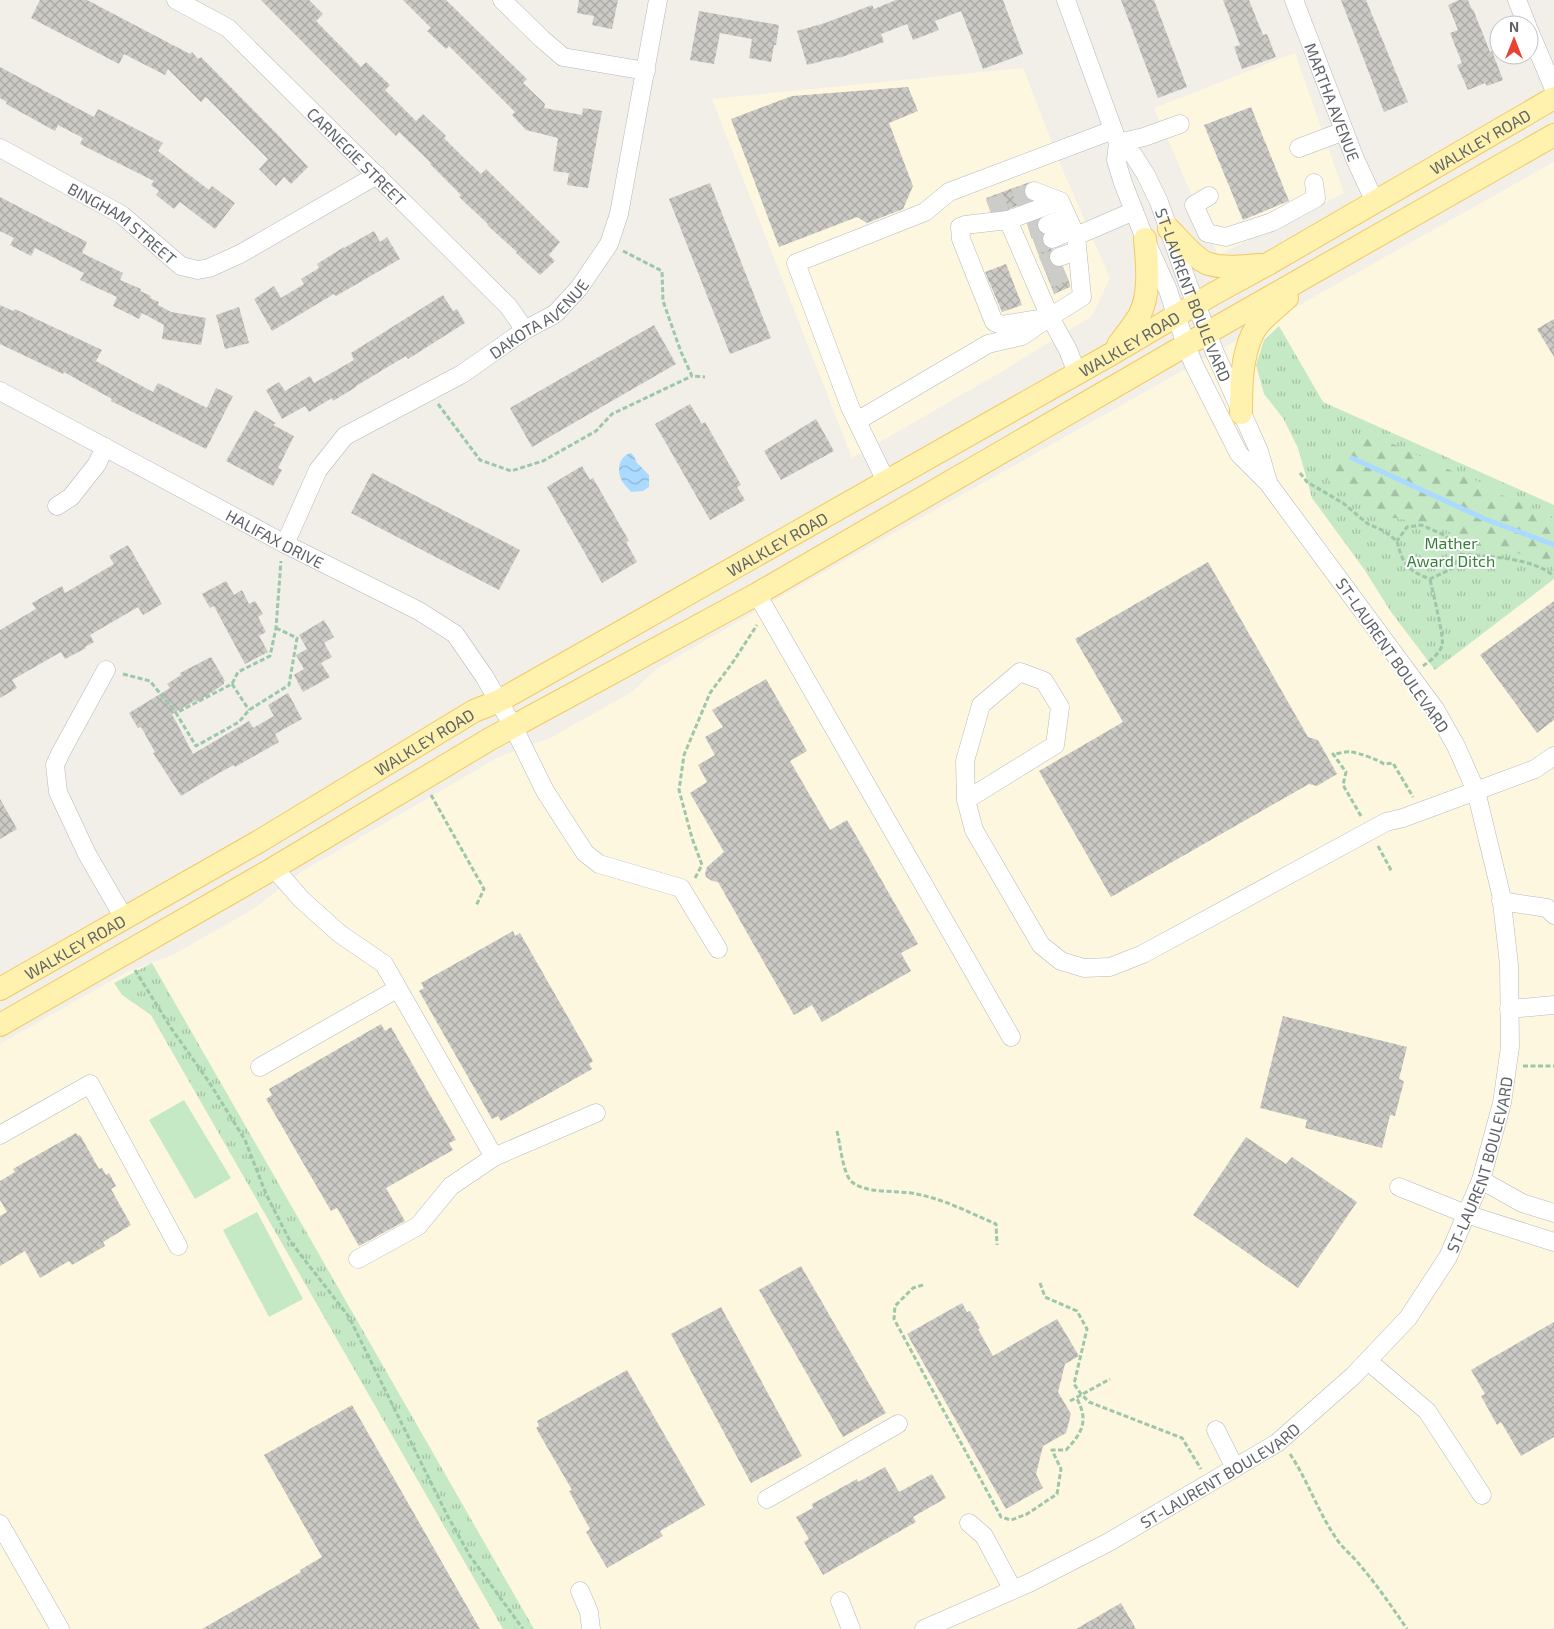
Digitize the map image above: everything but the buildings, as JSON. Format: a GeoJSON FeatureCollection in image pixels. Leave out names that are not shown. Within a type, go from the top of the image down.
{"type":"FeatureCollection","features":[{"type":"Feature","properties":{"kind":"main road","name":"WALKLEY ROAD"},"geometry":{"type":"LineString","coordinates":[[0,989],[258,842],[474,711],[499,701],[1077,373],[1554,98]]}},
{"type":"Feature","properties":{"kind":"main road","name":"WALKLEY ROAD"},"geometry":{"type":"LineString","coordinates":[[0,1025],[274,868],[513,726],[539,714],[757,594],[914,505],[1208,332],[1554,135]]}},
{"type":"Feature","properties":{"kind":"main road"},"geometry":{"type":"LineString","coordinates":[[1169,229],[1189,250],[1208,264],[1233,267],[1268,264]]}},
{"type":"Feature","properties":{"kind":"main road"},"geometry":{"type":"LineString","coordinates":[[1113,352],[1139,315],[1145,294],[1147,262],[1145,239]]}},
{"type":"Feature","properties":{"kind":"main road"},"geometry":{"type":"LineString","coordinates":[[1241,413],[1242,375],[1252,335],[1264,319],[1317,270]]}},
{"type":"Feature","properties":{"kind":"main road"},"geometry":{"type":"LineString","coordinates":[[890,478],[914,505]]}},
{"type":"Feature","properties":{"kind":"main road"},"geometry":{"type":"LineString","coordinates":[[258,842],[274,868]]}},
{"type":"Feature","properties":{"kind":"main road"},"geometry":{"type":"LineString","coordinates":[[124,918],[134,949]]}},
{"type":"Feature","properties":{"kind":"street","name":"CARNEGIE STREET"},"geometry":{"type":"LineString","coordinates":[[176,0],[228,28],[508,306],[525,330]]}},
{"type":"Feature","properties":{"kind":"street"},"geometry":{"type":"LineString","coordinates":[[502,0],[542,39],[564,57],[646,71]]}},
{"type":"Feature","properties":{"kind":"street","name":"DAKOTA AVENUE"},"geometry":{"type":"LineString","coordinates":[[286,544],[318,470],[345,436],[462,374],[525,330],[555,314],[579,288],[609,244],[619,214],[658,0]]}},
{"type":"Feature","properties":{"kind":"street","name":"ST-LAURENT BOULEVARD"},"geometry":{"type":"LineString","coordinates":[[1066,0],[1116,136],[1116,160],[1145,239],[1168,290],[1208,332],[1215,353],[1259,451],[1268,483]]}},
{"type":"Feature","properties":{"kind":"street","name":"MARTHA AVENUE"},"geometry":{"type":"LineString","coordinates":[[1294,0],[1344,131],[1375,202]]}},
{"type":"Feature","properties":{"kind":"street"},"geometry":{"type":"LineString","coordinates":[[1517,0],[1523,15]]}},
{"type":"Feature","properties":{"kind":"street"},"geometry":{"type":"LineString","coordinates":[[1539,54],[1554,89]]}},
{"type":"Feature","properties":{"kind":"street"},"geometry":{"type":"LineString","coordinates":[[890,478],[850,407],[796,263],[925,212],[949,192],[1116,136],[1144,137],[1180,124]]}},
{"type":"Feature","properties":{"kind":"street"},"geometry":{"type":"LineString","coordinates":[[1300,148],[1344,131]]}},
{"type":"Feature","properties":{"kind":"street","name":"ST-LAURENT BOULEVARD"},"geometry":{"type":"LineString","coordinates":[[924,1629],[1013,1590],[1109,1542],[1235,1468],[1280,1441],[1353,1376],[1408,1318],[1448,1257],[1482,1180],[1502,1103],[1510,1047],[1509,966],[1501,901],[1476,790],[1456,746],[1439,716],[1411,676],[1268,483],[1239,454],[1186,345],[1186,309],[1169,229],[1146,175],[1134,156],[1116,136]]}},
{"type":"Feature","properties":{"kind":"street","name":"BINGHAM STREET"},"geometry":{"type":"LineString","coordinates":[[0,148],[122,215],[181,266],[198,270],[209,268],[240,254],[377,175]]}},
{"type":"Feature","properties":{"kind":"street"},"geometry":{"type":"LineString","coordinates":[[1209,196],[1194,206],[1207,233],[1226,238],[1272,222],[1316,198],[1314,183]]}},
{"type":"Feature","properties":{"kind":"street"},"geometry":{"type":"LineString","coordinates":[[1034,191],[1060,201]]}},
{"type":"Feature","properties":{"kind":"street"},"geometry":{"type":"LineString","coordinates":[[857,421],[988,344],[1022,336],[1082,297],[1060,201]]}},
{"type":"Feature","properties":{"kind":"street"},"geometry":{"type":"LineString","coordinates":[[1022,236],[1060,201]]}},
{"type":"Feature","properties":{"kind":"street"},"geometry":{"type":"LineString","coordinates":[[989,208],[960,227],[961,239],[994,322],[1002,325],[1050,317]]}},
{"type":"Feature","properties":{"kind":"street"},"geometry":{"type":"LineString","coordinates":[[1071,247],[1134,211]]}},
{"type":"Feature","properties":{"kind":"street"},"geometry":{"type":"LineString","coordinates":[[965,225],[1022,236]]}},
{"type":"Feature","properties":{"kind":"street"},"geometry":{"type":"LineString","coordinates":[[1049,232],[1071,247]]}},
{"type":"Feature","properties":{"kind":"street"},"geometry":{"type":"LineString","coordinates":[[1022,236],[1039,274],[1050,317],[1068,350],[1077,373]]}},
{"type":"Feature","properties":{"kind":"street","name":"HALIFAX DRIVE"},"geometry":{"type":"LineString","coordinates":[[0,391],[286,544],[420,611],[455,634],[499,701],[545,790],[585,853],[599,864],[681,888],[718,949]]}},
{"type":"Feature","properties":{"kind":"street"},"geometry":{"type":"LineString","coordinates":[[57,506],[71,497],[97,464],[106,447]]}},
{"type":"Feature","properties":{"kind":"street"},"geometry":{"type":"LineString","coordinates":[[757,594],[1011,1037]]}},
{"type":"Feature","properties":{"kind":"street"},"geometry":{"type":"LineString","coordinates":[[106,670],[55,765],[58,792],[88,854],[124,918]]}},
{"type":"Feature","properties":{"kind":"street"},"geometry":{"type":"LineString","coordinates":[[966,800],[1055,745],[1060,707],[1044,681],[1020,672],[981,705],[965,762],[966,800],[974,830],[1041,945],[1061,961],[1084,968],[1110,967],[1143,954],[1386,822],[1419,812],[1535,769],[1554,756]]}},
{"type":"Feature","properties":{"kind":"street"},"geometry":{"type":"LineString","coordinates":[[274,868],[301,899],[340,934],[384,964],[494,1158]]}},
{"type":"Feature","properties":{"kind":"street"},"geometry":{"type":"LineString","coordinates":[[1501,901],[1552,908]]}},
{"type":"Feature","properties":{"kind":"street"},"geometry":{"type":"LineString","coordinates":[[260,1067],[397,989]]}},
{"type":"Feature","properties":{"kind":"street"},"geometry":{"type":"LineString","coordinates":[[1509,1009],[1554,1005]]}},
{"type":"Feature","properties":{"kind":"street"},"geometry":{"type":"LineString","coordinates":[[0,1134],[90,1084],[178,1246]]}},
{"type":"Feature","properties":{"kind":"street"},"geometry":{"type":"LineString","coordinates":[[358,1259],[418,1226],[451,1186],[494,1158],[596,1113]]}},
{"type":"Feature","properties":{"kind":"street"},"geometry":{"type":"LineString","coordinates":[[1482,1180],[1522,1203],[1554,1213]]}},
{"type":"Feature","properties":{"kind":"street"},"geometry":{"type":"LineString","coordinates":[[1398,1187],[1466,1214],[1554,1242]]}},
{"type":"Feature","properties":{"kind":"street"},"geometry":{"type":"LineString","coordinates":[[1368,1361],[1427,1411],[1482,1495]]}},
{"type":"Feature","properties":{"kind":"street"},"geometry":{"type":"LineString","coordinates":[[767,1500],[898,1424]]}},
{"type":"Feature","properties":{"kind":"street"},"geometry":{"type":"LineString","coordinates":[[1216,1430],[1235,1468]]}},
{"type":"Feature","properties":{"kind":"street"},"geometry":{"type":"LineString","coordinates":[[969,1523],[984,1536],[1013,1590]]}},
{"type":"Feature","properties":{"kind":"street"},"geometry":{"type":"LineString","coordinates":[[0,1524],[60,1629]]}},
{"type":"Feature","properties":{"kind":"street"},"geometry":{"type":"LineString","coordinates":[[580,1591],[589,1612],[591,1629]]}},
{"type":"Feature","properties":{"kind":"street"},"geometry":{"type":"LineString","coordinates":[[840,1601],[851,1629]]}},
{"type":"Feature","properties":{"kind":"path"},"geometry":{"type":"LineString","coordinates":[[609,244],[662,271],[663,301],[681,352],[692,376]]}},
{"type":"Feature","properties":{"kind":"path"},"geometry":{"type":"LineString","coordinates":[[429,391],[480,460],[511,471],[542,460],[596,432],[612,414],[692,376],[705,377]]}},
{"type":"Feature","properties":{"kind":"path"},"geometry":{"type":"LineString","coordinates":[[1300,473],[1307,482],[1343,503],[1368,524],[1384,531],[1398,541],[1401,554],[1407,566],[1420,574],[1430,578],[1453,568],[1460,554]]}},
{"type":"Feature","properties":{"kind":"path"},"geometry":{"type":"LineString","coordinates":[[1398,541],[1407,527],[1422,525],[1454,542],[1460,554]]}},
{"type":"Feature","properties":{"kind":"path"},"geometry":{"type":"LineString","coordinates":[[1460,554],[1524,562],[1554,576]]}},
{"type":"Feature","properties":{"kind":"path"},"geometry":{"type":"LineString","coordinates":[[176,713],[232,684],[238,672],[270,656],[276,628],[281,561]]}},
{"type":"Feature","properties":{"kind":"path"},"geometry":{"type":"LineString","coordinates":[[1411,676],[1431,660],[1443,645],[1443,635],[1430,578]]}},
{"type":"Feature","properties":{"kind":"path"},"geometry":{"type":"LineString","coordinates":[[694,879],[702,865],[692,838],[680,790],[684,755],[710,693],[734,662],[752,630],[768,614]]}},
{"type":"Feature","properties":{"kind":"path"},"geometry":{"type":"LineString","coordinates":[[106,670],[150,681],[176,713],[196,746],[239,722],[249,710],[289,685],[297,638],[276,628]]}},
{"type":"Feature","properties":{"kind":"path"},"geometry":{"type":"LineString","coordinates":[[232,684],[249,710]]}},
{"type":"Feature","properties":{"kind":"path"},"geometry":{"type":"LineString","coordinates":[[1392,872],[1343,785],[1346,772],[1333,754],[1350,752],[1376,758],[1384,764],[1392,763],[1412,795],[1419,812]]}},
{"type":"Feature","properties":{"kind":"path"},"geometry":{"type":"LineString","coordinates":[[429,792],[484,889],[476,906]]}},
{"type":"Feature","properties":{"kind":"path"},"geometry":{"type":"LineString","coordinates":[[134,949],[171,1028],[209,1082],[245,1140],[266,1194],[290,1241],[349,1317],[447,1515],[470,1556],[523,1629]]}},
{"type":"Feature","properties":{"kind":"path"},"geometry":{"type":"LineString","coordinates":[[1507,1066],[1554,1066]]}},
{"type":"Feature","properties":{"kind":"path"},"geometry":{"type":"LineString","coordinates":[[837,1131],[847,1176],[853,1183],[876,1192],[896,1191],[939,1199],[996,1224],[997,1245]]}},
{"type":"Feature","properties":{"kind":"path"},"geometry":{"type":"LineString","coordinates":[[1040,1283],[1045,1297],[1077,1311],[1087,1329],[1074,1384],[1081,1394],[1089,1402],[1182,1438],[1201,1469]]}},
{"type":"Feature","properties":{"kind":"path"},"geometry":{"type":"LineString","coordinates":[[923,1285],[913,1288],[896,1306],[894,1319],[1001,1517],[1011,1520],[1027,1514],[1057,1494],[1061,1469],[1052,1450],[1066,1450],[1078,1437],[1084,1422],[1082,1407],[1076,1397]]}},
{"type":"Feature","properties":{"kind":"path"},"geometry":{"type":"LineString","coordinates":[[1070,1401],[1110,1379]]}},
{"type":"Feature","properties":{"kind":"path"},"geometry":{"type":"LineString","coordinates":[[1280,1441],[1300,1469],[1326,1523],[1337,1540],[1381,1592],[1407,1629]]}},
{"type":"Feature","properties":{"kind":"shaded area"},"geometry":{"type":"Polygon","coordinates":[[[1295,53],[1344,193],[1218,255],[1154,108],[1295,53]]]}},
{"type":"Feature","properties":{"kind":"shaded area"},"geometry":{"type":"Polygon","coordinates":[[[1023,68],[1061,166],[1110,278],[1092,316],[1001,372],[852,458],[712,99],[1023,68]]]}},
{"type":"Feature","properties":{"kind":"shaded area"},"geometry":{"type":"Polygon","coordinates":[[[1554,162],[1554,1627],[1550,1629],[0,1629],[0,1044],[129,971],[173,955],[255,908],[301,872],[497,758],[550,738],[632,692],[655,670],[782,596],[1554,162]]]}},
{"type":"Feature","properties":{"kind":"green space","name":"Mather Award Ditch"},"geometry":{"type":"Polygon","coordinates":[[[1279,326],[1323,402],[1554,505],[1554,579],[1435,670],[1391,612],[1364,569],[1312,498],[1298,448],[1283,418],[1264,394],[1256,365],[1264,340],[1279,326]]]}},
{"type":"Feature","properties":{"kind":"green space"},"geometry":{"type":"Polygon","coordinates":[[[1371,434],[1480,482],[1496,493],[1554,519],[1554,568],[1521,554],[1475,545],[1438,526],[1395,518],[1378,518],[1367,507],[1327,479],[1327,467],[1354,442],[1371,434]]]}},
{"type":"Feature","properties":{"kind":"green space"},"geometry":{"type":"Polygon","coordinates":[[[152,963],[534,1629],[503,1629],[151,1015],[122,995],[114,983],[152,963]]]}},
{"type":"Feature","properties":{"kind":"green space"},"geometry":{"type":"Polygon","coordinates":[[[184,1100],[231,1178],[195,1199],[149,1120],[184,1100]]]}},
{"type":"Feature","properties":{"kind":"green space"},"geometry":{"type":"Polygon","coordinates":[[[257,1212],[303,1299],[269,1317],[223,1230],[257,1212]]]}},
{"type":"Feature","properties":{"kind":"water"},"geometry":{"type":"Polygon","coordinates":[[[631,453],[637,463],[649,475],[649,487],[643,491],[631,492],[621,479],[620,463],[624,457],[631,453]]]}},
{"type":"Feature","properties":{"kind":"waterway"},"geometry":{"type":"LineString","coordinates":[[1352,458],[1485,519],[1554,545]]}},
{"type":"Feature","properties":{"kind":"tunnel"},"geometry":{"type":"LineString","coordinates":[[989,208],[1034,191]]}},
{"type":"Feature","properties":{"kind":"tunnel"},"geometry":{"type":"LineString","coordinates":[[1029,230],[1047,225]]}},
{"type":"Feature","properties":{"kind":"tunnel"},"geometry":{"type":"LineString","coordinates":[[1035,245],[1052,239]]}},
{"type":"Feature","properties":{"kind":"tunnel"},"geometry":{"type":"LineString","coordinates":[[1042,264],[1059,257]]}},
{"type":"Feature","properties":{"kind":"tunnel"},"geometry":{"type":"LineString","coordinates":[[1049,279],[1065,272]]}}]}
